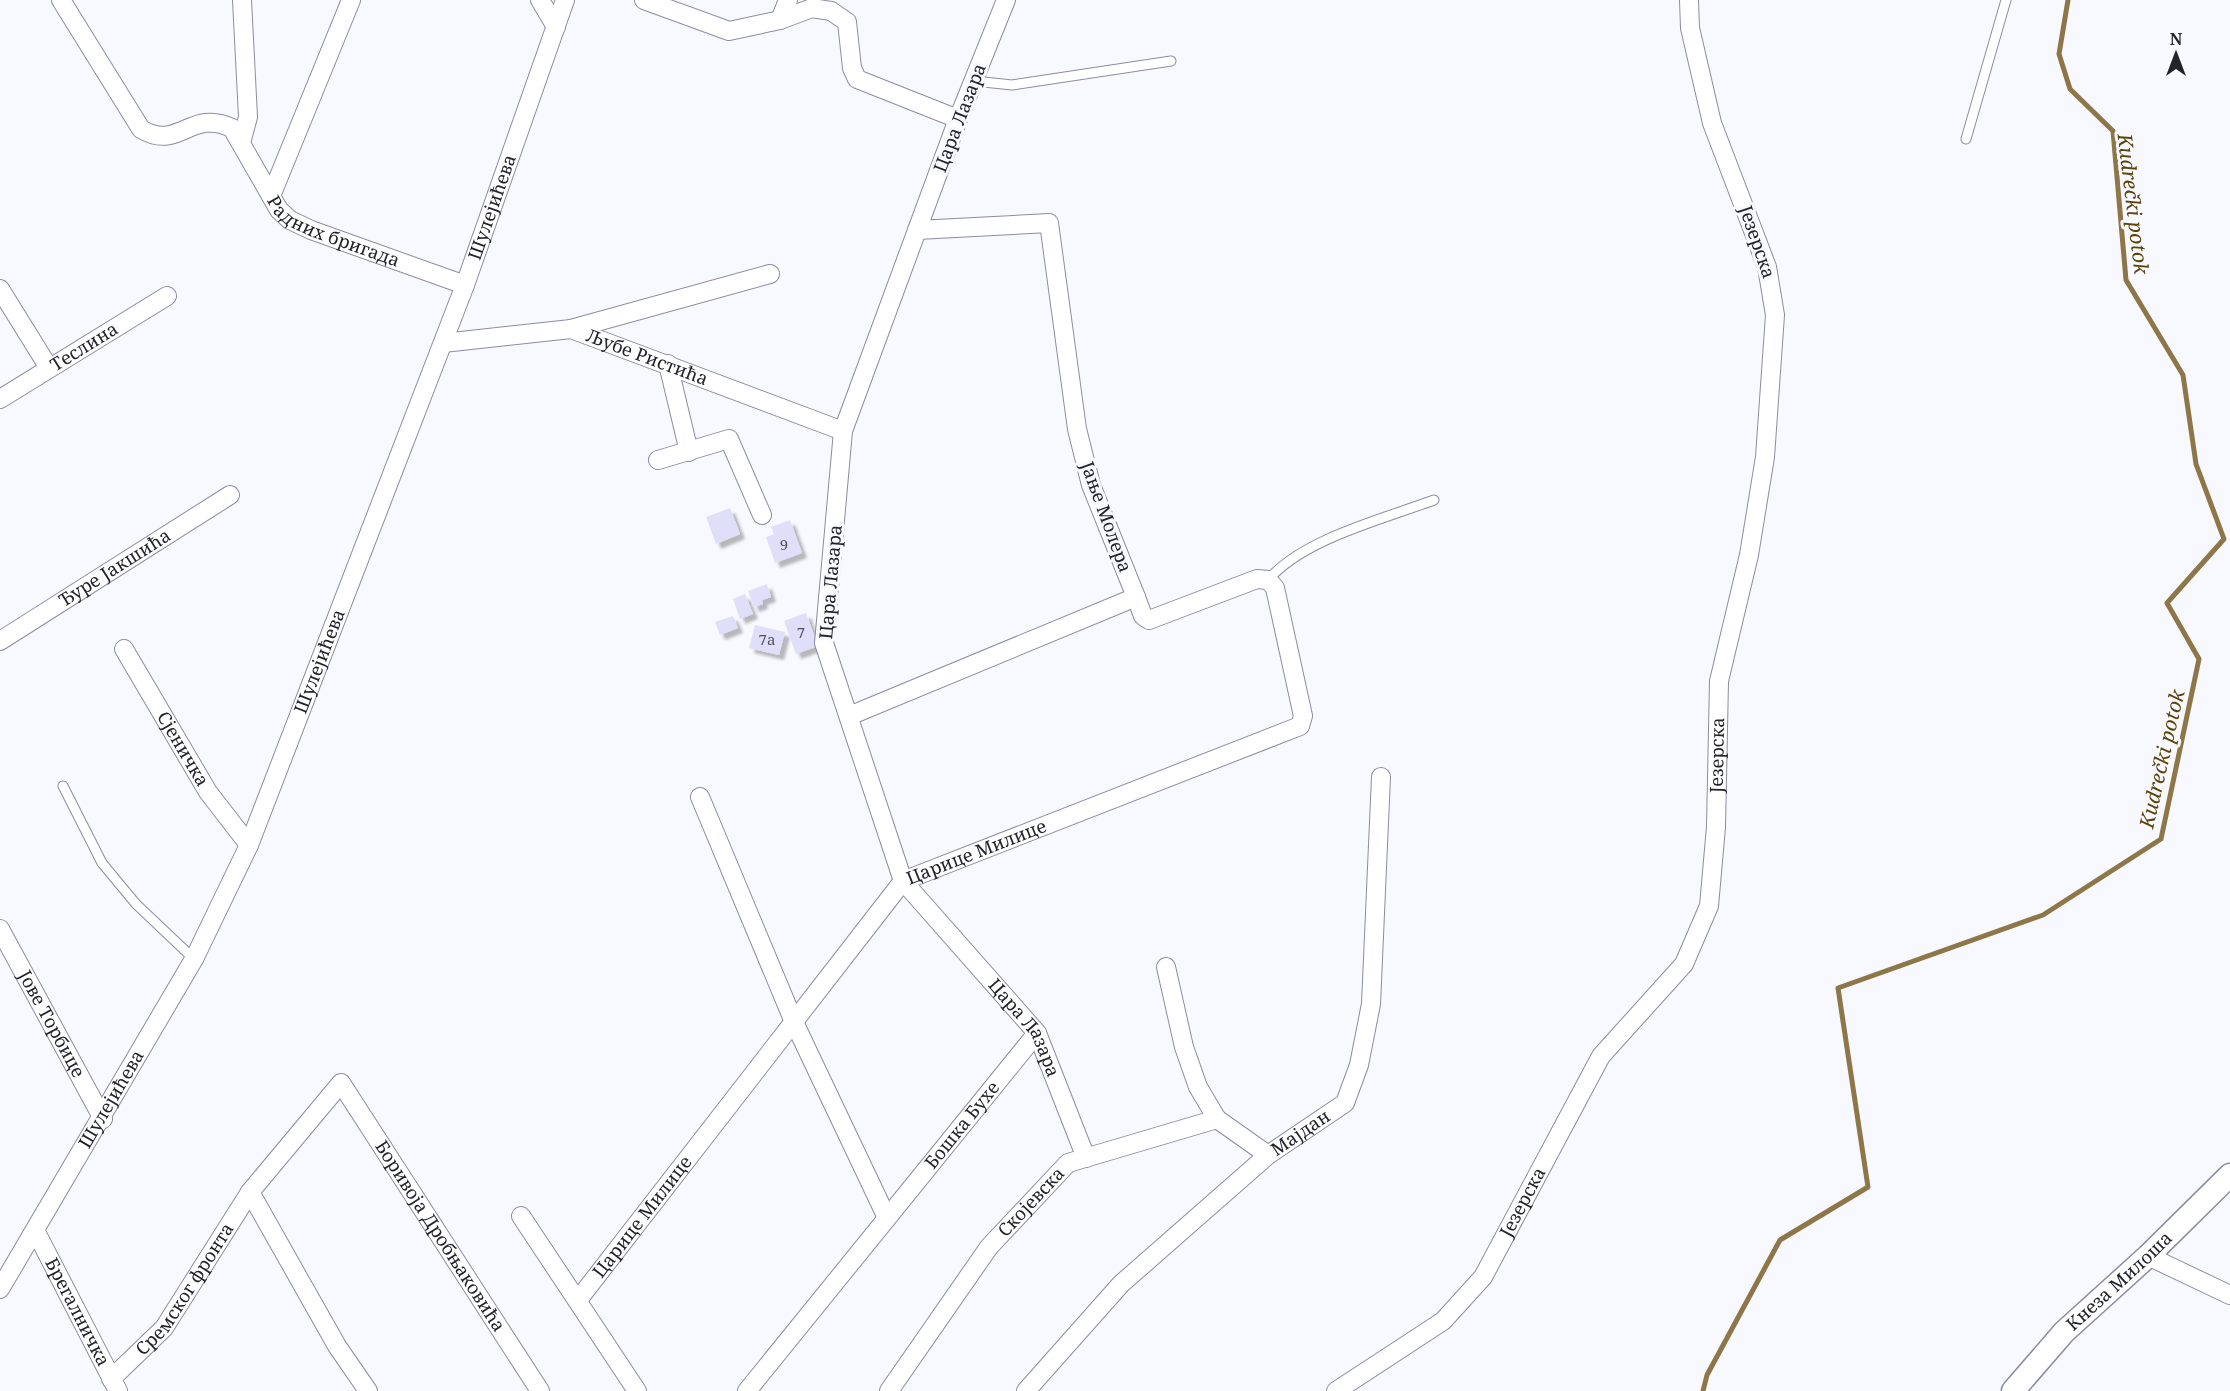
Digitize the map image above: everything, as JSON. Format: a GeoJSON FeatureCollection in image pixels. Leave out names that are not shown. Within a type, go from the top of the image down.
{"type":"FeatureCollection","features":[{"type":"Feature","properties":{"kind":"street"},"geometry":{"type":"LineString","coordinates":[[61,0],[141,129],[154,137],[168,137],[205,121],[219,122],[231,128],[272,196]]}},
{"type":"Feature","properties":{"kind":"street"},"geometry":{"type":"LineString","coordinates":[[241,143],[249,117],[242,0]]}},
{"type":"Feature","properties":{"kind":"street","name":"Радних бригада"},"geometry":{"type":"LineString","coordinates":[[351,0],[272,196],[279,210],[290,220],[311,230],[465,285]]}},
{"type":"Feature","properties":{"kind":"street"},"geometry":{"type":"LineString","coordinates":[[540,0],[556,27]]}},
{"type":"Feature","properties":{"kind":"street","name":"Шулејићева"},"geometry":{"type":"LineString","coordinates":[[0,1289],[103,1119],[194,959],[249,845],[465,285],[565,0]]}},
{"type":"Feature","properties":{"kind":"street"},"geometry":{"type":"LineString","coordinates":[[644,0],[729,31],[780,20],[812,8],[831,11],[847,22],[852,68],[856,79],[958,119]]}},
{"type":"Feature","properties":{"kind":"street"},"geometry":{"type":"LineString","coordinates":[[780,20],[788,0]]}},
{"type":"Feature","properties":{"kind":"street","name":"Цара Лазара"},"geometry":{"type":"LineString","coordinates":[[1006,0],[958,119],[843,431],[824,643],[903,881],[1037,1033],[1086,1158]]}},
{"type":"Feature","properties":{"kind":"street","name":"Језерска"},"geometry":{"type":"LineString","coordinates":[[1336,1391],[1443,1321],[1483,1277],[1601,1056],[1684,964],[1709,906],[1716,827],[1719,681],[1749,555],[1765,457],[1775,315],[1767,267],[1712,123],[1690,28],[1689,0]]}},
{"type":"Feature","properties":{"kind":"street","name":"Јање Молера"},"geometry":{"type":"LineString","coordinates":[[917,230],[1049,224],[1077,429],[1091,485],[1136,597]]}},
{"type":"Feature","properties":{"kind":"street"},"geometry":{"type":"LineString","coordinates":[[571,329],[770,274]]}},
{"type":"Feature","properties":{"kind":"street"},"geometry":{"type":"LineString","coordinates":[[0,289],[49,368]]}},
{"type":"Feature","properties":{"kind":"street","name":"Теслина"},"geometry":{"type":"LineString","coordinates":[[0,399],[167,296]]}},
{"type":"Feature","properties":{"kind":"street","name":"Љубе Ристића"},"geometry":{"type":"LineString","coordinates":[[443,343],[571,329],[843,431]]}},
{"type":"Feature","properties":{"kind":"street"},"geometry":{"type":"LineString","coordinates":[[668,364],[689,453]]}},
{"type":"Feature","properties":{"kind":"street"},"geometry":{"type":"LineString","coordinates":[[658,460],[689,453],[729,439],[762,515]]}},
{"type":"Feature","properties":{"kind":"street","name":"Ђуре Јакшића"},"geometry":{"type":"LineString","coordinates":[[0,641],[230,495]]}},
{"type":"Feature","properties":{"kind":"street"},"geometry":{"type":"LineString","coordinates":[[849,716],[1136,597],[1143,616],[1149,620],[1257,579],[1268,580]]}},
{"type":"Feature","properties":{"kind":"street","name":"Царице Милице"},"geometry":{"type":"LineString","coordinates":[[578,1300],[903,881],[1300,726],[1303,716],[1275,588],[1268,580]]}},
{"type":"Feature","properties":{"kind":"street","name":"Сјеничка"},"geometry":{"type":"LineString","coordinates":[[124,649],[202,782],[249,845]]}},
{"type":"Feature","properties":{"kind":"street","name":"Мајдан"},"geometry":{"type":"LineString","coordinates":[[1026,1391],[1121,1284],[1268,1155],[1345,1103],[1359,1065],[1371,1004],[1380,780]]}},
{"type":"Feature","properties":{"kind":"street"},"geometry":{"type":"LineString","coordinates":[[700,797],[794,1022],[887,1218]]}},
{"type":"Feature","properties":{"kind":"street","name":"Јове Торбице"},"geometry":{"type":"LineString","coordinates":[[0,929],[103,1119]]}},
{"type":"Feature","properties":{"kind":"street"},"geometry":{"type":"LineString","coordinates":[[1167,967],[1184,1047],[1198,1087],[1217,1119],[1268,1155]]}},
{"type":"Feature","properties":{"kind":"street","name":"Бошка Бухе"},"geometry":{"type":"LineString","coordinates":[[747,1391],[1037,1033]]}},
{"type":"Feature","properties":{"kind":"street","name":"Сремског фронта"},"geometry":{"type":"LineString","coordinates":[[115,1385],[164,1328],[250,1191],[341,1083]]}},
{"type":"Feature","properties":{"kind":"street","name":"Боривоја Дробњаковића"},"geometry":{"type":"LineString","coordinates":[[341,1083],[540,1391]]}},
{"type":"Feature","properties":{"kind":"street","name":"Скојевска"},"geometry":{"type":"LineString","coordinates":[[889,1391],[989,1247],[1068,1163],[1217,1119]]}},
{"type":"Feature","properties":{"kind":"street","name":"Кнеза Милоша"},"geometry":{"type":"LineString","coordinates":[[2013,1391],[2064,1332],[2148,1256],[2230,1175]]}},
{"type":"Feature","properties":{"kind":"street"},"geometry":{"type":"LineString","coordinates":[[250,1191],[337,1346],[368,1391]]}},
{"type":"Feature","properties":{"kind":"street"},"geometry":{"type":"LineString","coordinates":[[521,1216],[637,1391]]}},
{"type":"Feature","properties":{"kind":"street","name":"Брегалничка"},"geometry":{"type":"LineString","coordinates":[[36,1232],[115,1385]]}},
{"type":"Feature","properties":{"kind":"street"},"geometry":{"type":"LineString","coordinates":[[2148,1256],[2230,1295]]}},
{"type":"Feature","properties":{"kind":"lane"},"geometry":{"type":"LineString","coordinates":[[1966,139],[2006,0]]}},
{"type":"Feature","properties":{"kind":"lane"},"geometry":{"type":"LineString","coordinates":[[974,81],[1012,85],[1171,61]]}},
{"type":"Feature","properties":{"kind":"lane"},"geometry":{"type":"LineString","coordinates":[[1268,580],[1282,565],[1308,548],[1434,500]]}},
{"type":"Feature","properties":{"kind":"lane"},"geometry":{"type":"LineString","coordinates":[[63,786],[102,863],[136,904],[194,959]]}},
{"type":"Feature","properties":{"kind":"building"},"geometry":{"type":"Polygon","coordinates":[[[730,508],[740,534],[716,544],[706,517],[730,508]]]}},
{"type":"Feature","properties":{"kind":"building"},"geometry":{"type":"Polygon","coordinates":[[[790,520],[802,553],[775,563],[766,537],[774,534],[771,527],[790,520]]]}},
{"type":"Feature","properties":{"kind":"building"},"geometry":{"type":"Polygon","coordinates":[[[767,584],[771,597],[762,600],[763,604],[754,607],[748,591],[767,584]]]}},
{"type":"Feature","properties":{"kind":"building"},"geometry":{"type":"Polygon","coordinates":[[[745,594],[753,614],[740,619],[733,599],[745,594]]]}},
{"type":"Feature","properties":{"kind":"building"},"geometry":{"type":"Polygon","coordinates":[[[806,613],[818,646],[796,654],[784,621],[806,613]]]}},
{"type":"Feature","properties":{"kind":"building"},"geometry":{"type":"Polygon","coordinates":[[[733,616],[738,628],[720,635],[715,622],[733,616]]]}},
{"type":"Feature","properties":{"kind":"building"},"geometry":{"type":"Polygon","coordinates":[[[755,625],[785,632],[779,655],[749,648],[755,625]]]}},
{"type":"Feature","properties":{"kind":"waterway","name":"Kudrečki potok"},"geometry":{"type":"LineString","coordinates":[[1703,1391],[1707,1375],[1780,1240],[1868,1187],[1838,988],[2043,915],[2161,839],[2199,659],[2167,603],[2224,539],[2196,464],[2183,375],[2126,280],[2113,131],[2070,89],[2059,54],[2068,0]]}}]}
